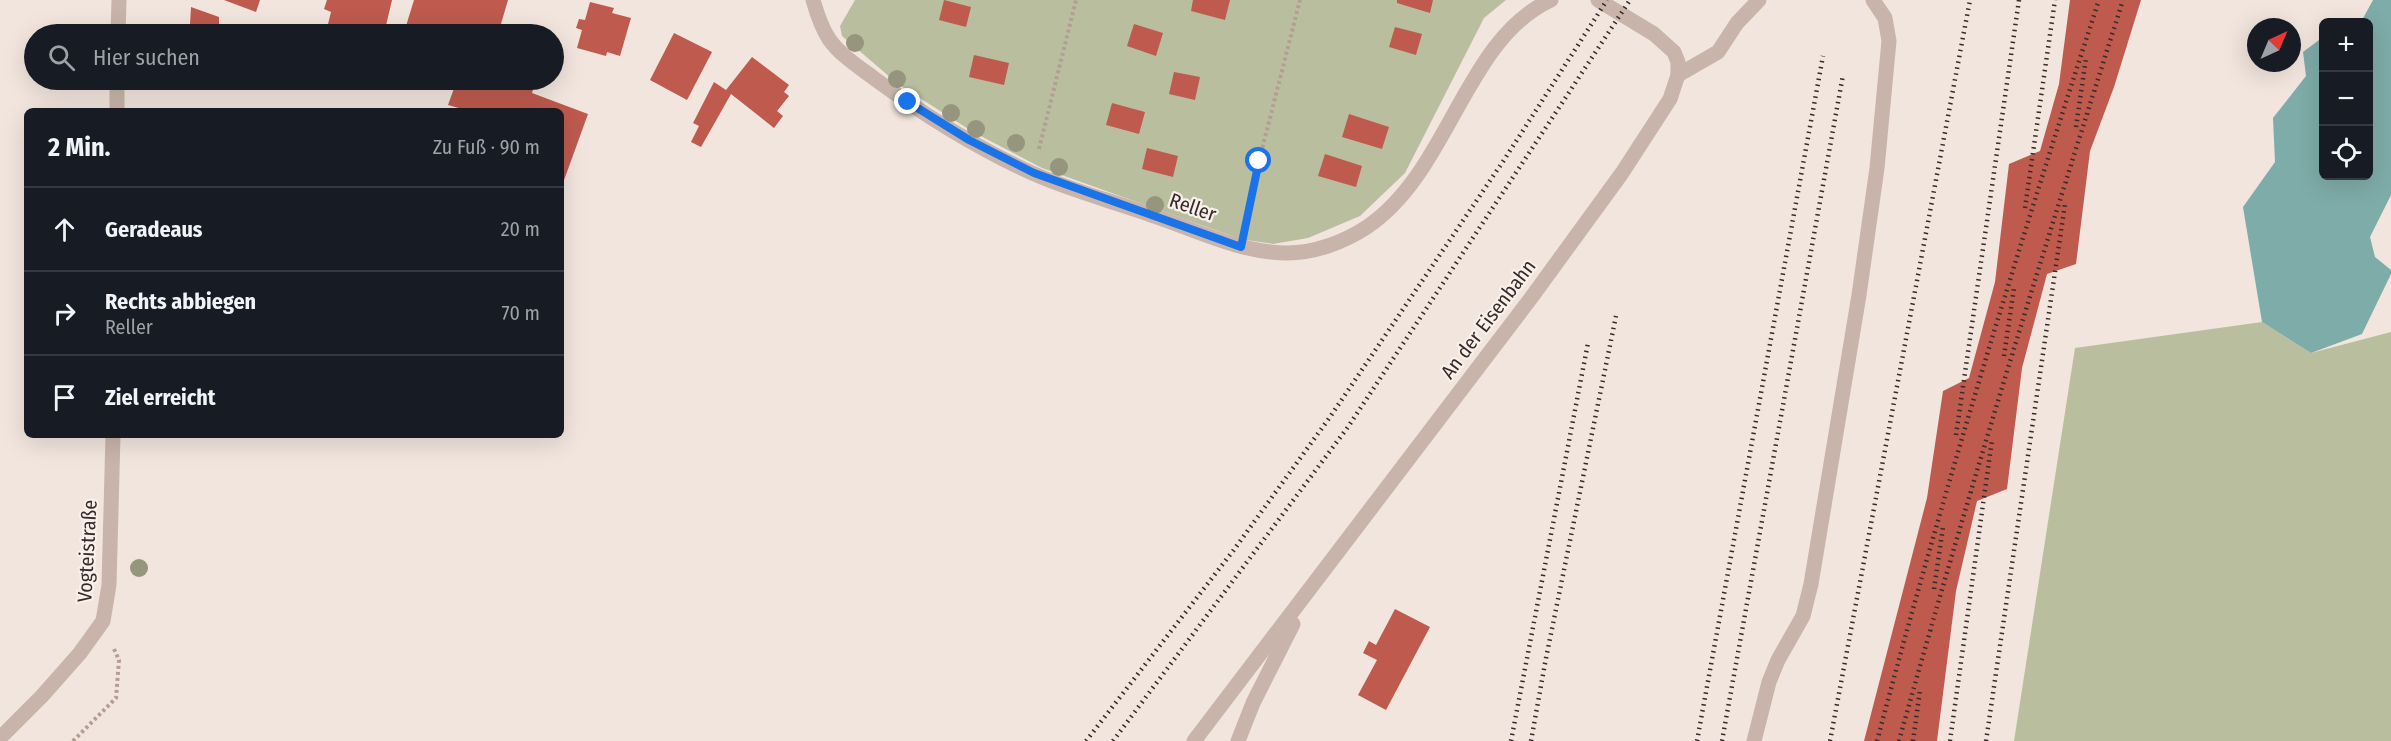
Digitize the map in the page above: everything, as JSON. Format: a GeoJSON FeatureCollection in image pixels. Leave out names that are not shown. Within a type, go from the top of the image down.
{"type":"FeatureCollection","features":[{"type":"Feature","properties":{"kind":"street"},"geometry":{"type":"LineString","coordinates":[[118,24],[119,0]]}},
{"type":"Feature","properties":{"kind":"street","name":"Reller"},"geometry":{"type":"LineString","coordinates":[[813,0],[818,18],[830,40],[846,57],[918,109],[969,140],[1034,173],[1241,247],[1288,253],[1333,244],[1367,227],[1399,199],[1425,166],[1466,94],[1506,34],[1522,17],[1551,0]]}},
{"type":"Feature","properties":{"kind":"street"},"geometry":{"type":"LineString","coordinates":[[1598,0],[1665,42],[1674,52],[1678,62],[1678,75],[1718,52],[1737,23],[1759,0]]}},
{"type":"Feature","properties":{"kind":"street"},"geometry":{"type":"LineString","coordinates":[[1754,741],[1769,682],[1778,660],[1793,638],[1806,605],[1859,295],[1877,168],[1888,41],[1885,18],[1873,0]]}},
{"type":"Feature","properties":{"kind":"street","name":"An der Eisenbahn"},"geometry":{"type":"LineString","coordinates":[[1194,741],[1523,308],[1622,173],[1670,99],[1678,75]]}},
{"type":"Feature","properties":{"kind":"street"},"geometry":{"type":"LineString","coordinates":[[117,90],[117,108]]}},
{"type":"Feature","properties":{"kind":"street","name":"Vogteistraße"},"geometry":{"type":"LineString","coordinates":[[0,738],[80,653],[103,621],[110,585],[113,438]]}},
{"type":"Feature","properties":{"kind":"street","name":"An der Eisenbahn"},"geometry":{"type":"LineString","coordinates":[[1238,741],[1275,657],[1318,579]]}},
{"type":"Feature","properties":{"kind":"path"},"geometry":{"type":"LineString","coordinates":[[1034,173],[1076,0]]}},
{"type":"Feature","properties":{"kind":"path"},"geometry":{"type":"LineString","coordinates":[[1241,247],[1259,161],[1300,0]]}},
{"type":"Feature","properties":{"kind":"path"},"geometry":{"type":"LineString","coordinates":[[73,741],[116,698],[119,660],[103,621]]}},
{"type":"Feature","properties":{"kind":"green space"},"geometry":{"type":"Polygon","coordinates":[[[855,0],[1506,0],[1484,18],[1405,173],[1360,216],[1308,238],[1273,244],[1240,239],[1042,168],[973,132],[898,84],[842,36],[840,26],[855,0]]]}},
{"type":"Feature","properties":{"kind":"green space"},"geometry":{"type":"Polygon","coordinates":[[[2262,322],[2311,353],[2391,332],[2391,741],[2014,741],[2075,348],[2262,322]]]}},
{"type":"Feature","properties":{"kind":"water"},"geometry":{"type":"Polygon","coordinates":[[[2373,0],[2391,0],[2391,195],[2370,237],[2375,257],[2391,270],[2391,274],[2362,334],[2311,353],[2262,322],[2243,207],[2275,162],[2273,118],[2306,76],[2303,52],[2319,40],[2319,180],[2373,180],[2373,18],[2363,18],[2373,0]]]}},
{"type":"Feature","properties":{"kind":"building"},"geometry":{"type":"Polygon","coordinates":[[[224,0],[260,0],[256,12],[224,0]]]}},
{"type":"Feature","properties":{"kind":"building"},"geometry":{"type":"Polygon","coordinates":[[[327,0],[392,0],[386,24],[328,24],[331,12],[324,9],[327,0]]]}},
{"type":"Feature","properties":{"kind":"building"},"geometry":{"type":"Polygon","coordinates":[[[414,0],[508,0],[501,24],[407,24],[414,0]]]}},
{"type":"Feature","properties":{"kind":"building"},"geometry":{"type":"Polygon","coordinates":[[[944,0],[971,7],[966,27],[939,20],[944,0]]]}},
{"type":"Feature","properties":{"kind":"building"},"geometry":{"type":"Polygon","coordinates":[[[1193,0],[1230,0],[1225,20],[1191,11],[1193,0]]]}},
{"type":"Feature","properties":{"kind":"building"},"geometry":{"type":"Polygon","coordinates":[[[1397,0],[1433,0],[1430,13],[1397,3],[1397,0]]]}},
{"type":"Feature","properties":{"kind":"building"},"geometry":{"type":"Polygon","coordinates":[[[2070,0],[2141,0],[2114,87],[2090,151],[2076,264],[2047,274],[2022,368],[2007,489],[1977,501],[1956,591],[1937,741],[1864,741],[1927,498],[1943,391],[1969,378],[1995,282],[2009,164],[2040,151],[2059,84],[2070,0]]]}},
{"type":"Feature","properties":{"kind":"building"},"geometry":{"type":"Polygon","coordinates":[[[590,2],[614,8],[612,13],[631,18],[620,56],[607,52],[606,56],[577,48],[582,30],[576,28],[579,19],[585,20],[590,2]]]}},
{"type":"Feature","properties":{"kind":"building"},"geometry":{"type":"Polygon","coordinates":[[[191,7],[219,17],[219,24],[190,24],[191,7]]]}},
{"type":"Feature","properties":{"kind":"building"},"geometry":{"type":"Polygon","coordinates":[[[1134,24],[1163,33],[1156,56],[1127,46],[1134,24]]]}},
{"type":"Feature","properties":{"kind":"building"},"geometry":{"type":"Polygon","coordinates":[[[1395,27],[1422,34],[1416,55],[1389,47],[1395,27]]]}},
{"type":"Feature","properties":{"kind":"building"},"geometry":{"type":"Polygon","coordinates":[[[674,33],[712,52],[687,100],[650,80],[674,33]]]}},
{"type":"Feature","properties":{"kind":"building"},"geometry":{"type":"Polygon","coordinates":[[[974,55],[1009,63],[1004,85],[969,77],[974,55]]]}},
{"type":"Feature","properties":{"kind":"building"},"geometry":{"type":"Polygon","coordinates":[[[752,57],[789,85],[784,92],[789,96],[777,111],[783,116],[774,128],[731,94],[701,147],[691,142],[699,126],[693,123],[714,82],[726,90],[752,57]]]}},
{"type":"Feature","properties":{"kind":"building"},"geometry":{"type":"Polygon","coordinates":[[[1174,72],[1200,77],[1195,100],[1169,94],[1174,72]]]}},
{"type":"Feature","properties":{"kind":"building"},"geometry":{"type":"Polygon","coordinates":[[[453,90],[533,90],[532,93],[588,114],[564,180],[564,108],[458,108],[448,105],[453,90]]]}},
{"type":"Feature","properties":{"kind":"building"},"geometry":{"type":"Polygon","coordinates":[[[1112,103],[1145,112],[1139,134],[1106,125],[1112,103]]]}},
{"type":"Feature","properties":{"kind":"building"},"geometry":{"type":"Polygon","coordinates":[[[1349,114],[1389,127],[1382,149],[1342,137],[1349,114]]]}},
{"type":"Feature","properties":{"kind":"building"},"geometry":{"type":"Polygon","coordinates":[[[1147,148],[1178,156],[1173,177],[1142,169],[1147,148]]]}},
{"type":"Feature","properties":{"kind":"building"},"geometry":{"type":"Polygon","coordinates":[[[1325,154],[1362,166],[1356,187],[1318,176],[1325,154]]]}},
{"type":"Feature","properties":{"kind":"building"},"geometry":{"type":"Polygon","coordinates":[[[1395,609],[1430,627],[1386,710],[1358,695],[1377,660],[1363,653],[1369,641],[1376,645],[1395,609]]]}},
{"type":"Feature","properties":{"kind":"railway"},"geometry":{"type":"LineString","coordinates":[[1086,741],[1233,551],[1330,417],[1504,160],[1607,0]]}},
{"type":"Feature","properties":{"kind":"railway"},"geometry":{"type":"LineString","coordinates":[[1113,741],[1348,427],[1630,0]]}},
{"type":"Feature","properties":{"kind":"railway"},"geometry":{"type":"LineString","coordinates":[[1830,741],[1970,0]]}},
{"type":"Feature","properties":{"kind":"railway"},"geometry":{"type":"LineString","coordinates":[[1956,435],[2019,0]]}},
{"type":"Feature","properties":{"kind":"railway"},"geometry":{"type":"LineString","coordinates":[[2025,208],[2055,0]]}},
{"type":"Feature","properties":{"kind":"railway"},"geometry":{"type":"LineString","coordinates":[[1877,741],[1928,555],[1983,369],[2099,0]]}},
{"type":"Feature","properties":{"kind":"railway"},"geometry":{"type":"LineString","coordinates":[[1899,741],[2008,369],[2123,0]]}},
{"type":"Feature","properties":{"kind":"railway"},"geometry":{"type":"LineString","coordinates":[[1697,741],[1823,56]]}},
{"type":"Feature","properties":{"kind":"railway"},"geometry":{"type":"LineString","coordinates":[[2076,127],[2086,58]]}},
{"type":"Feature","properties":{"kind":"railway"},"geometry":{"type":"LineString","coordinates":[[1722,741],[1843,75]]}},
{"type":"Feature","properties":{"kind":"railway"},"geometry":{"type":"LineString","coordinates":[[1986,741],[2065,204]]}},
{"type":"Feature","properties":{"kind":"railway"},"geometry":{"type":"LineString","coordinates":[[2004,356],[2014,288]]}},
{"type":"Feature","properties":{"kind":"railway"},"geometry":{"type":"LineString","coordinates":[[1531,741],[1616,316]]}},
{"type":"Feature","properties":{"kind":"railway"},"geometry":{"type":"LineString","coordinates":[[1511,741],[1588,343]]}},
{"type":"Feature","properties":{"kind":"railway"},"geometry":{"type":"LineString","coordinates":[[1950,741],[1992,440]]}},
{"type":"Feature","properties":{"kind":"railway"},"geometry":{"type":"LineString","coordinates":[[1934,589],[1943,527]]}},
{"type":"Feature","properties":{"kind":"railway"},"geometry":{"type":"LineString","coordinates":[[1913,741],[1920,690]]}},
{"type":"Feature","properties":{"kind":"route"},"geometry":{"type":"LineString","coordinates":[[908,102],[969,140],[1034,173],[1241,247],[1259,161]]}}]}
